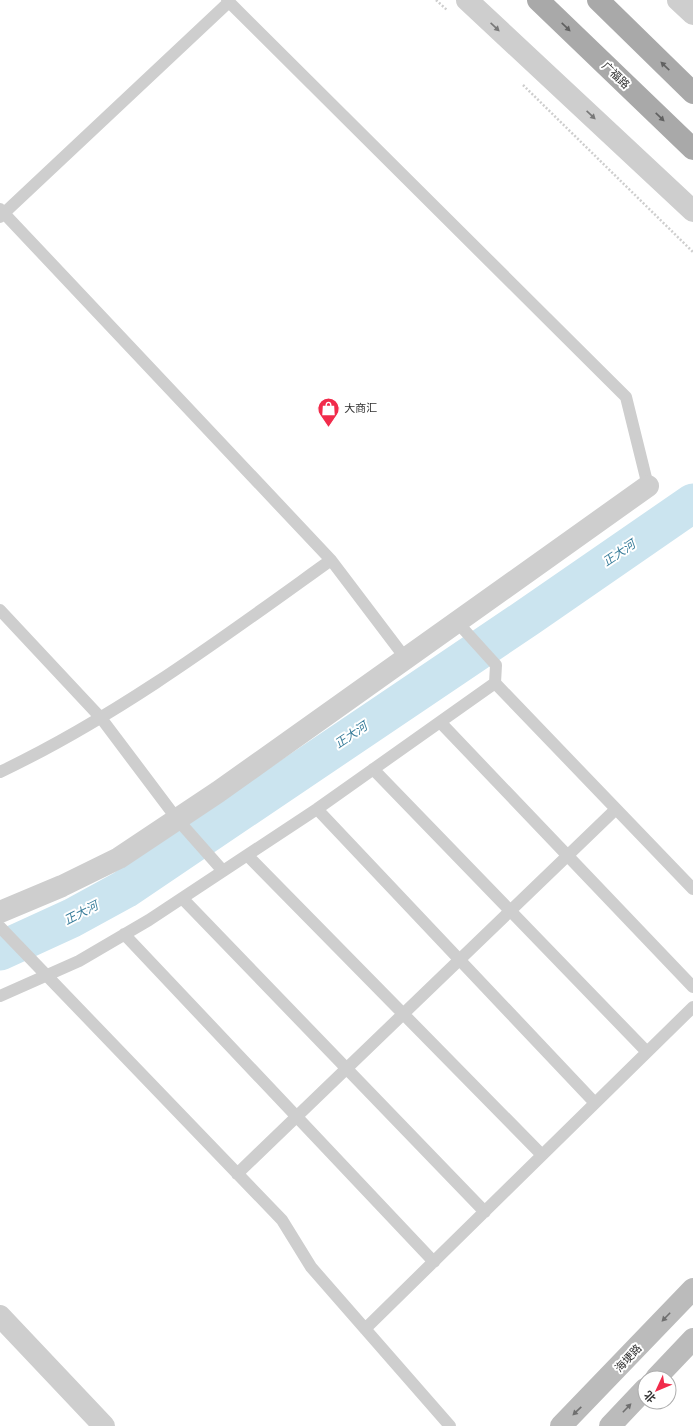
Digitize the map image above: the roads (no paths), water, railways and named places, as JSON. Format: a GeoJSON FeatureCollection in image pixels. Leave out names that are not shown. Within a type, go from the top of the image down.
{"type":"FeatureCollection","features":[{"type":"Feature","properties":{"kind":"main road","name":"广福路"},"geometry":{"type":"LineString","coordinates":[[538,0],[693,149]]}},
{"type":"Feature","properties":{"kind":"main road"},"geometry":{"type":"LineString","coordinates":[[598,0],[693,93]]}},
{"type":"Feature","properties":{"kind":"main road","name":"海埂路"},"geometry":{"type":"LineString","coordinates":[[561,1426],[693,1289]]}},
{"type":"Feature","properties":{"kind":"main road"},"geometry":{"type":"LineString","coordinates":[[664,1370],[693,1340]]}},
{"type":"Feature","properties":{"kind":"main road"},"geometry":{"type":"LineString","coordinates":[[610,1426],[637,1397]]}},
{"type":"Feature","properties":{"kind":"street"},"geometry":{"type":"LineString","coordinates":[[467,0],[693,211]]}},
{"type":"Feature","properties":{"kind":"street"},"geometry":{"type":"LineString","coordinates":[[678,0],[693,14]]}},
{"type":"Feature","properties":{"kind":"street"},"geometry":{"type":"LineString","coordinates":[[0,912],[62,886],[119,858],[406,659],[648,486]]}},
{"type":"Feature","properties":{"kind":"street"},"geometry":{"type":"LineString","coordinates":[[0,1316],[104,1426]]}},
{"type":"Feature","properties":{"kind":"lane"},"geometry":{"type":"LineString","coordinates":[[406,659],[331,560],[1,213],[228,1],[626,397],[648,486]]}},
{"type":"Feature","properties":{"kind":"lane"},"geometry":{"type":"LineString","coordinates":[[0,772],[101,718],[217,641],[331,560]]}},
{"type":"Feature","properties":{"kind":"lane"},"geometry":{"type":"LineString","coordinates":[[0,610],[101,718],[177,819],[223,871]]}},
{"type":"Feature","properties":{"kind":"lane"},"geometry":{"type":"LineString","coordinates":[[457,622],[496,665],[495,683],[693,889]]}},
{"type":"Feature","properties":{"kind":"lane"},"geometry":{"type":"LineString","coordinates":[[0,996],[79,961],[182,898],[317,809],[495,683]]}},
{"type":"Feature","properties":{"kind":"lane"},"geometry":{"type":"LineString","coordinates":[[440,722],[693,987]]}},
{"type":"Feature","properties":{"kind":"lane"},"geometry":{"type":"LineString","coordinates":[[374,769],[647,1052]]}},
{"type":"Feature","properties":{"kind":"lane"},"geometry":{"type":"LineString","coordinates":[[317,809],[595,1103]]}},
{"type":"Feature","properties":{"kind":"lane"},"geometry":{"type":"LineString","coordinates":[[237,1174],[616,809]]}},
{"type":"Feature","properties":{"kind":"lane"},"geometry":{"type":"LineString","coordinates":[[247,855],[542,1155]]}},
{"type":"Feature","properties":{"kind":"lane"},"geometry":{"type":"LineString","coordinates":[[182,898],[484,1212]]}},
{"type":"Feature","properties":{"kind":"lane"},"geometry":{"type":"LineString","coordinates":[[0,927],[282,1220],[311,1267],[450,1426]]}},
{"type":"Feature","properties":{"kind":"lane"},"geometry":{"type":"LineString","coordinates":[[124,934],[434,1262]]}},
{"type":"Feature","properties":{"kind":"lane"},"geometry":{"type":"LineString","coordinates":[[364,1329],[693,1007]]}},
{"type":"Feature","properties":{"kind":"waterway","name":"正大河"},"geometry":{"type":"LineString","coordinates":[[0,951],[72,918],[125,889],[528,617],[693,503]]}},
{"type":"Feature","properties":{"kind":"place","name":"大商汇"},"geometry":{"type":"Point","coordinates":[328,428]}}]}
